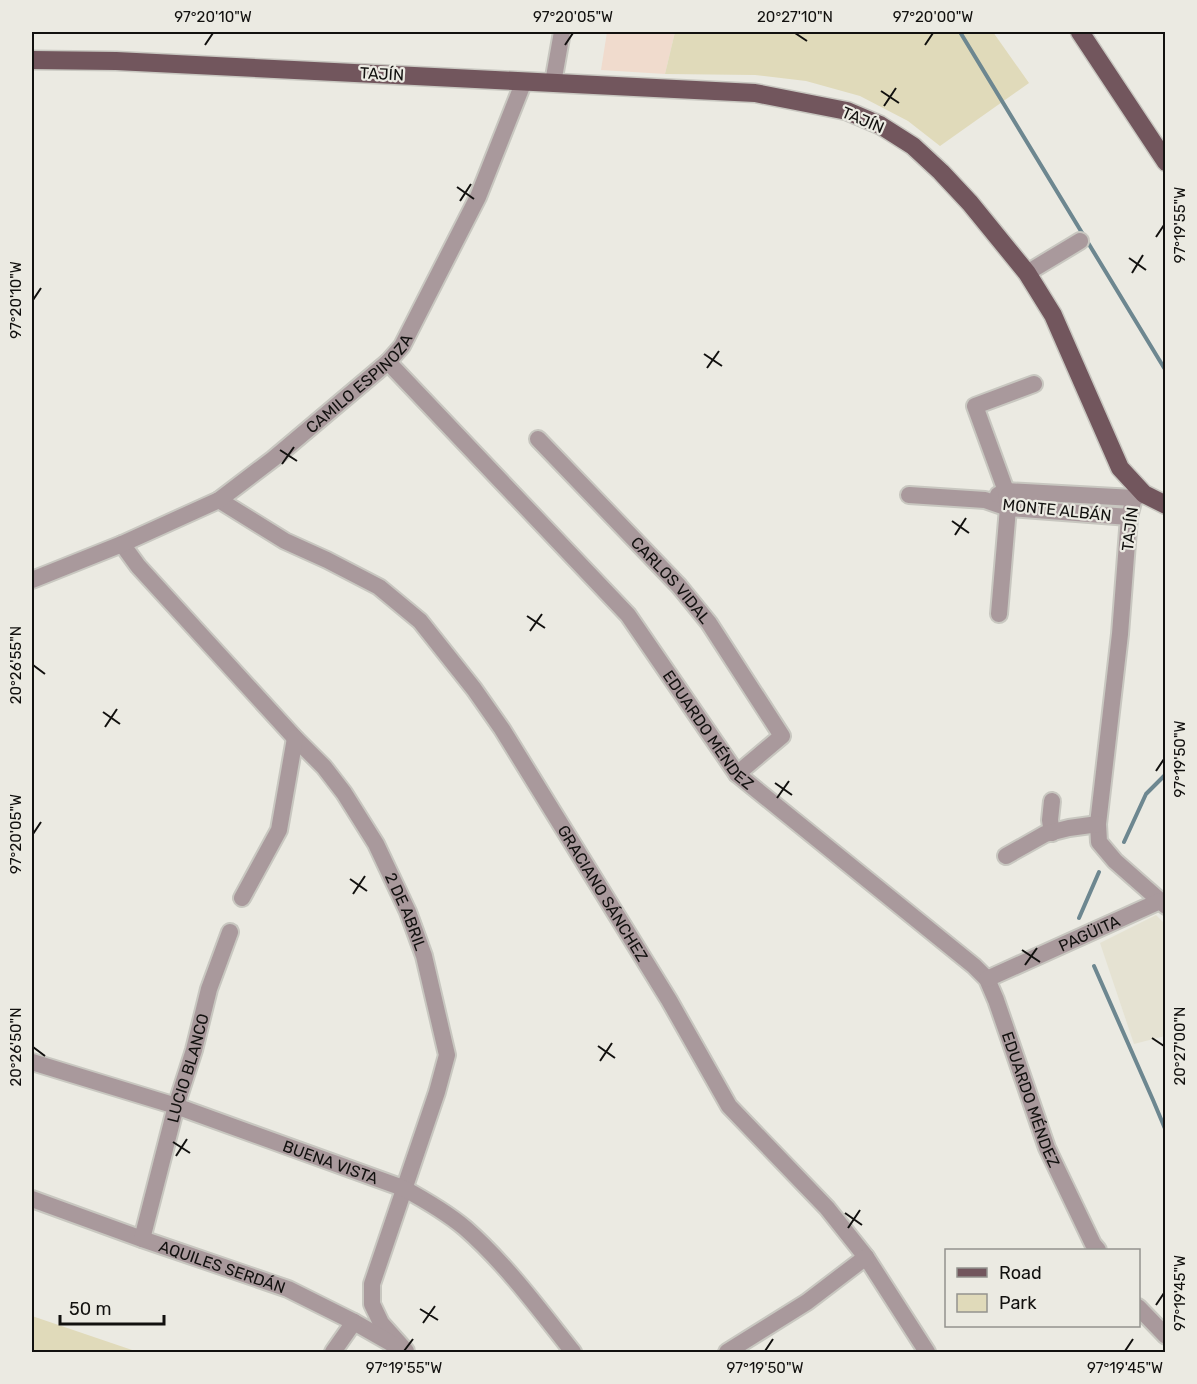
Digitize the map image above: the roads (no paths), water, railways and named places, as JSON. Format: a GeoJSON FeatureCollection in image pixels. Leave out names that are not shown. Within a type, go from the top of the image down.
{"type":"FeatureCollection","features":[{"type":"Feature","properties":{"kind":"main road"},"geometry":{"type":"LineString","coordinates":[[1080,32],[1166,162]]}},
{"type":"Feature","properties":{"kind":"main road","name":"TAJÍN"},"geometry":{"type":"LineString","coordinates":[[34,59],[116,61],[755,93],[848,111],[880,125],[914,146],[956,187],[1027,273],[1053,315],[1120,468],[1139,496]]}},
{"type":"Feature","properties":{"kind":"main road","name":"MONTE ALBÁN"},"geometry":{"type":"LineString","coordinates":[[1139,496],[1166,505]]}},
{"type":"Feature","properties":{"kind":"street"},"geometry":{"type":"LineString","coordinates":[[553,83],[562,32]]}},
{"type":"Feature","properties":{"kind":"street","name":"CAMILO ESPINOZA"},"geometry":{"type":"LineString","coordinates":[[32,580],[123,544],[219,500],[273,459],[388,362],[402,346],[478,197],[524,81]]}},
{"type":"Feature","properties":{"kind":"street"},"geometry":{"type":"LineString","coordinates":[[1027,273],[1080,241]]}},
{"type":"Feature","properties":{"kind":"street","name":"EDUARDO MÉNDEZ"},"geometry":{"type":"LineString","coordinates":[[388,362],[628,615],[738,774],[987,979],[1047,1148],[1097,1249]]}},
{"type":"Feature","properties":{"kind":"street"},"geometry":{"type":"LineString","coordinates":[[999,614],[1008,508],[1006,491],[975,405],[1034,384]]}},
{"type":"Feature","properties":{"kind":"street","name":"CARLOS VIDAL"},"geometry":{"type":"LineString","coordinates":[[538,439],[679,586],[709,623],[782,736],[738,774]]}},
{"type":"Feature","properties":{"kind":"street","name":"MONTE ALBÁN"},"geometry":{"type":"LineString","coordinates":[[985,500],[1006,491],[1139,496]]}},
{"type":"Feature","properties":{"kind":"street"},"geometry":{"type":"LineString","coordinates":[[1065,512],[1068,494]]}},
{"type":"Feature","properties":{"kind":"street","name":"MONTE ALBÁN"},"geometry":{"type":"LineString","coordinates":[[909,495],[985,500],[1008,508],[1129,517]]}},
{"type":"Feature","properties":{"kind":"street","name":"TAJÍN"},"geometry":{"type":"LineString","coordinates":[[1099,842],[1098,824],[1120,634],[1129,517],[1139,496]]}},
{"type":"Feature","properties":{"kind":"street","name":"GRACIANO SÁNCHEZ"},"geometry":{"type":"LineString","coordinates":[[219,500],[285,541],[379,587],[420,621],[474,689],[502,729],[669,1000],[729,1106],[827,1208],[866,1257],[927,1353]]}},
{"type":"Feature","properties":{"kind":"street","name":"2 DE ABRIL"},"geometry":{"type":"LineString","coordinates":[[123,544],[138,566],[324,767],[344,793],[376,844],[408,912],[424,956],[447,1055],[437,1092],[372,1284],[372,1304],[381,1323],[406,1352]]}},
{"type":"Feature","properties":{"kind":"street"},"geometry":{"type":"LineString","coordinates":[[242,898],[279,830],[295,738]]}},
{"type":"Feature","properties":{"kind":"street"},"geometry":{"type":"LineString","coordinates":[[1052,801],[1050,820],[1052,832]]}},
{"type":"Feature","properties":{"kind":"street"},"geometry":{"type":"LineString","coordinates":[[1006,856],[1045,834],[1098,824]]}},
{"type":"Feature","properties":{"kind":"street","name":"PAGÜITA"},"geometry":{"type":"LineString","coordinates":[[987,979],[1163,904],[1115,861],[1099,842]]}},
{"type":"Feature","properties":{"kind":"street","name":"LUCIO BLANCO"},"geometry":{"type":"LineString","coordinates":[[142,1239],[209,989],[230,932]]}},
{"type":"Feature","properties":{"kind":"street","name":"BUENA VISTA"},"geometry":{"type":"LineString","coordinates":[[32,1062],[176,1106],[403,1188],[438,1207],[465,1228],[510,1273],[573,1353]]}},
{"type":"Feature","properties":{"kind":"street","name":"AQUILES SERDÁN"},"geometry":{"type":"LineString","coordinates":[[32,1199],[288,1289],[354,1322],[406,1352]]}},
{"type":"Feature","properties":{"kind":"street"},"geometry":{"type":"LineString","coordinates":[[727,1353],[807,1302],[866,1257]]}},
{"type":"Feature","properties":{"kind":"street"},"geometry":{"type":"LineString","coordinates":[[1140,1309],[1166,1336]]}},
{"type":"Feature","properties":{"kind":"street"},"geometry":{"type":"LineString","coordinates":[[333,1353],[354,1322]]}},
{"type":"Feature","properties":{"kind":"waterway"},"geometry":{"type":"LineString","coordinates":[[960,32],[1166,371]]}},
{"type":"Feature","properties":{"kind":"waterway"},"geometry":{"type":"LineString","coordinates":[[1124,842],[1146,794],[1166,774]]}},
{"type":"Feature","properties":{"kind":"waterway"},"geometry":{"type":"LineString","coordinates":[[1079,918],[1099,872]]}},
{"type":"Feature","properties":{"kind":"waterway"},"geometry":{"type":"LineString","coordinates":[[1094,966],[1166,1131]]}}]}
